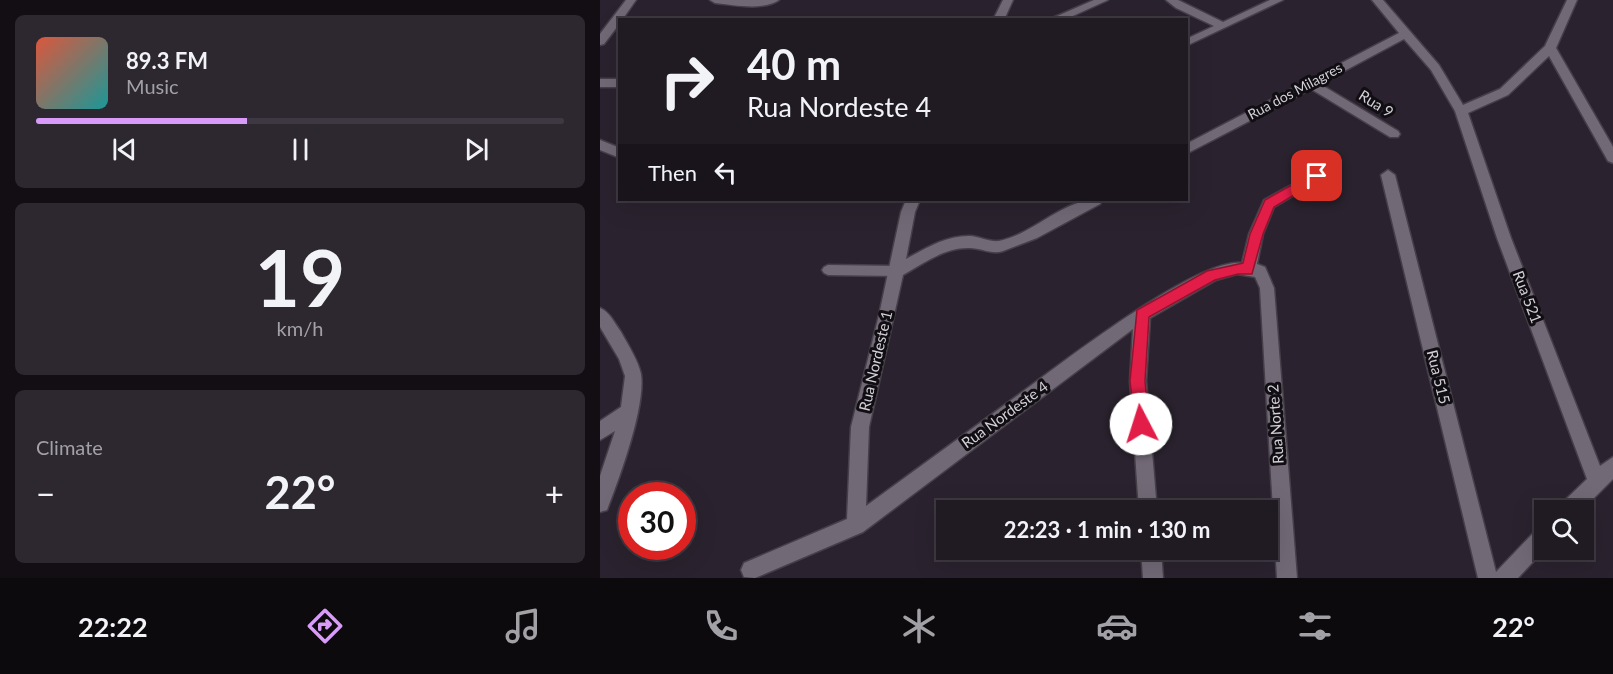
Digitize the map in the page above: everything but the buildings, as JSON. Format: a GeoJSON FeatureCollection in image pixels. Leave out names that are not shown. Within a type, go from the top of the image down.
{"type":"FeatureCollection","features":[{"type":"Feature","properties":{"kind":"street"},"geometry":{"type":"LineString","coordinates":[[620,18],[631,0]]}},
{"type":"Feature","properties":{"kind":"street"},"geometry":{"type":"LineString","coordinates":[[716,0],[752,3],[774,0]]}},
{"type":"Feature","properties":{"kind":"street"},"geometry":{"type":"LineString","coordinates":[[999,18],[1008,0]]}},
{"type":"Feature","properties":{"kind":"street"},"geometry":{"type":"LineString","coordinates":[[1058,18],[1103,0]]}},
{"type":"Feature","properties":{"kind":"street"},"geometry":{"type":"LineString","coordinates":[[1171,0],[1222,26]]}},
{"type":"Feature","properties":{"kind":"street"},"geometry":{"type":"LineString","coordinates":[[1188,42],[1278,0]]}},
{"type":"Feature","properties":{"kind":"street","name":"Rua 521"},"geometry":{"type":"LineString","coordinates":[[1377,0],[1435,68],[1461,111],[1509,249],[1597,481]]}},
{"type":"Feature","properties":{"kind":"street"},"geometry":{"type":"LineString","coordinates":[[1461,111],[1504,92],[1550,48],[1572,0]]}},
{"type":"Feature","properties":{"kind":"street"},"geometry":{"type":"LineString","coordinates":[[600,42],[615,26]]}},
{"type":"Feature","properties":{"kind":"street","name":"Rua dos Milagres"},"geometry":{"type":"LineString","coordinates":[[1188,149],[1310,82],[1405,34]]}},
{"type":"Feature","properties":{"kind":"street"},"geometry":{"type":"LineString","coordinates":[[1550,48],[1613,158]]}},
{"type":"Feature","properties":{"kind":"street","name":"Rua 9"},"geometry":{"type":"LineString","coordinates":[[1310,82],[1394,134]]}},
{"type":"Feature","properties":{"kind":"street"},"geometry":{"type":"LineString","coordinates":[[600,83],[618,83]]}},
{"type":"Feature","properties":{"kind":"street"},"geometry":{"type":"LineString","coordinates":[[600,145],[618,152]]}},
{"type":"Feature","properties":{"kind":"street","name":"Rua 515"},"geometry":{"type":"LineString","coordinates":[[1388,175],[1488,578]]}},
{"type":"Feature","properties":{"kind":"street"},"geometry":{"type":"LineString","coordinates":[[1254,270],[1256,234],[1269,204],[1317,176]]}},
{"type":"Feature","properties":{"kind":"street","name":"Rua Nordeste 1"},"geometry":{"type":"LineString","coordinates":[[856,525],[860,427],[908,212],[913,201]]}},
{"type":"Feature","properties":{"kind":"street"},"geometry":{"type":"LineString","coordinates":[[896,271],[945,245],[970,242],[998,247],[1032,234],[1093,201]]}},
{"type":"Feature","properties":{"kind":"street","name":"Rua Nordeste 4"},"geometry":{"type":"LineString","coordinates":[[751,570],[856,525],[1142,314],[1212,275],[1238,268],[1254,270]]}},
{"type":"Feature","properties":{"kind":"street","name":"Rua Norte 2"},"geometry":{"type":"LineString","coordinates":[[1254,270],[1267,288],[1287,578]]}},
{"type":"Feature","properties":{"kind":"street"},"geometry":{"type":"LineString","coordinates":[[1142,314],[1138,381],[1147,500]]}},
{"type":"Feature","properties":{"kind":"street"},"geometry":{"type":"LineString","coordinates":[[600,315],[608,323],[633,375],[628,413],[600,503]]}},
{"type":"Feature","properties":{"kind":"street"},"geometry":{"type":"LineString","coordinates":[[600,432],[628,413]]}},
{"type":"Feature","properties":{"kind":"street"},"geometry":{"type":"LineString","coordinates":[[1579,500],[1613,466]]}},
{"type":"Feature","properties":{"kind":"street"},"geometry":{"type":"LineString","coordinates":[[1504,578],[1534,547]]}},
{"type":"Feature","properties":{"kind":"street"},"geometry":{"type":"LineString","coordinates":[[1152,560],[1154,578]]}},
{"type":"Feature","properties":{"kind":"lane"},"geometry":{"type":"LineString","coordinates":[[828,270],[896,271]]}},
{"type":"Feature","properties":{"kind":"route"},"geometry":{"type":"LineString","coordinates":[[1141,424],[1138,381],[1142,314],[1212,275],[1238,268],[1248,270],[1256,234],[1269,204],[1317,176]]}}]}
